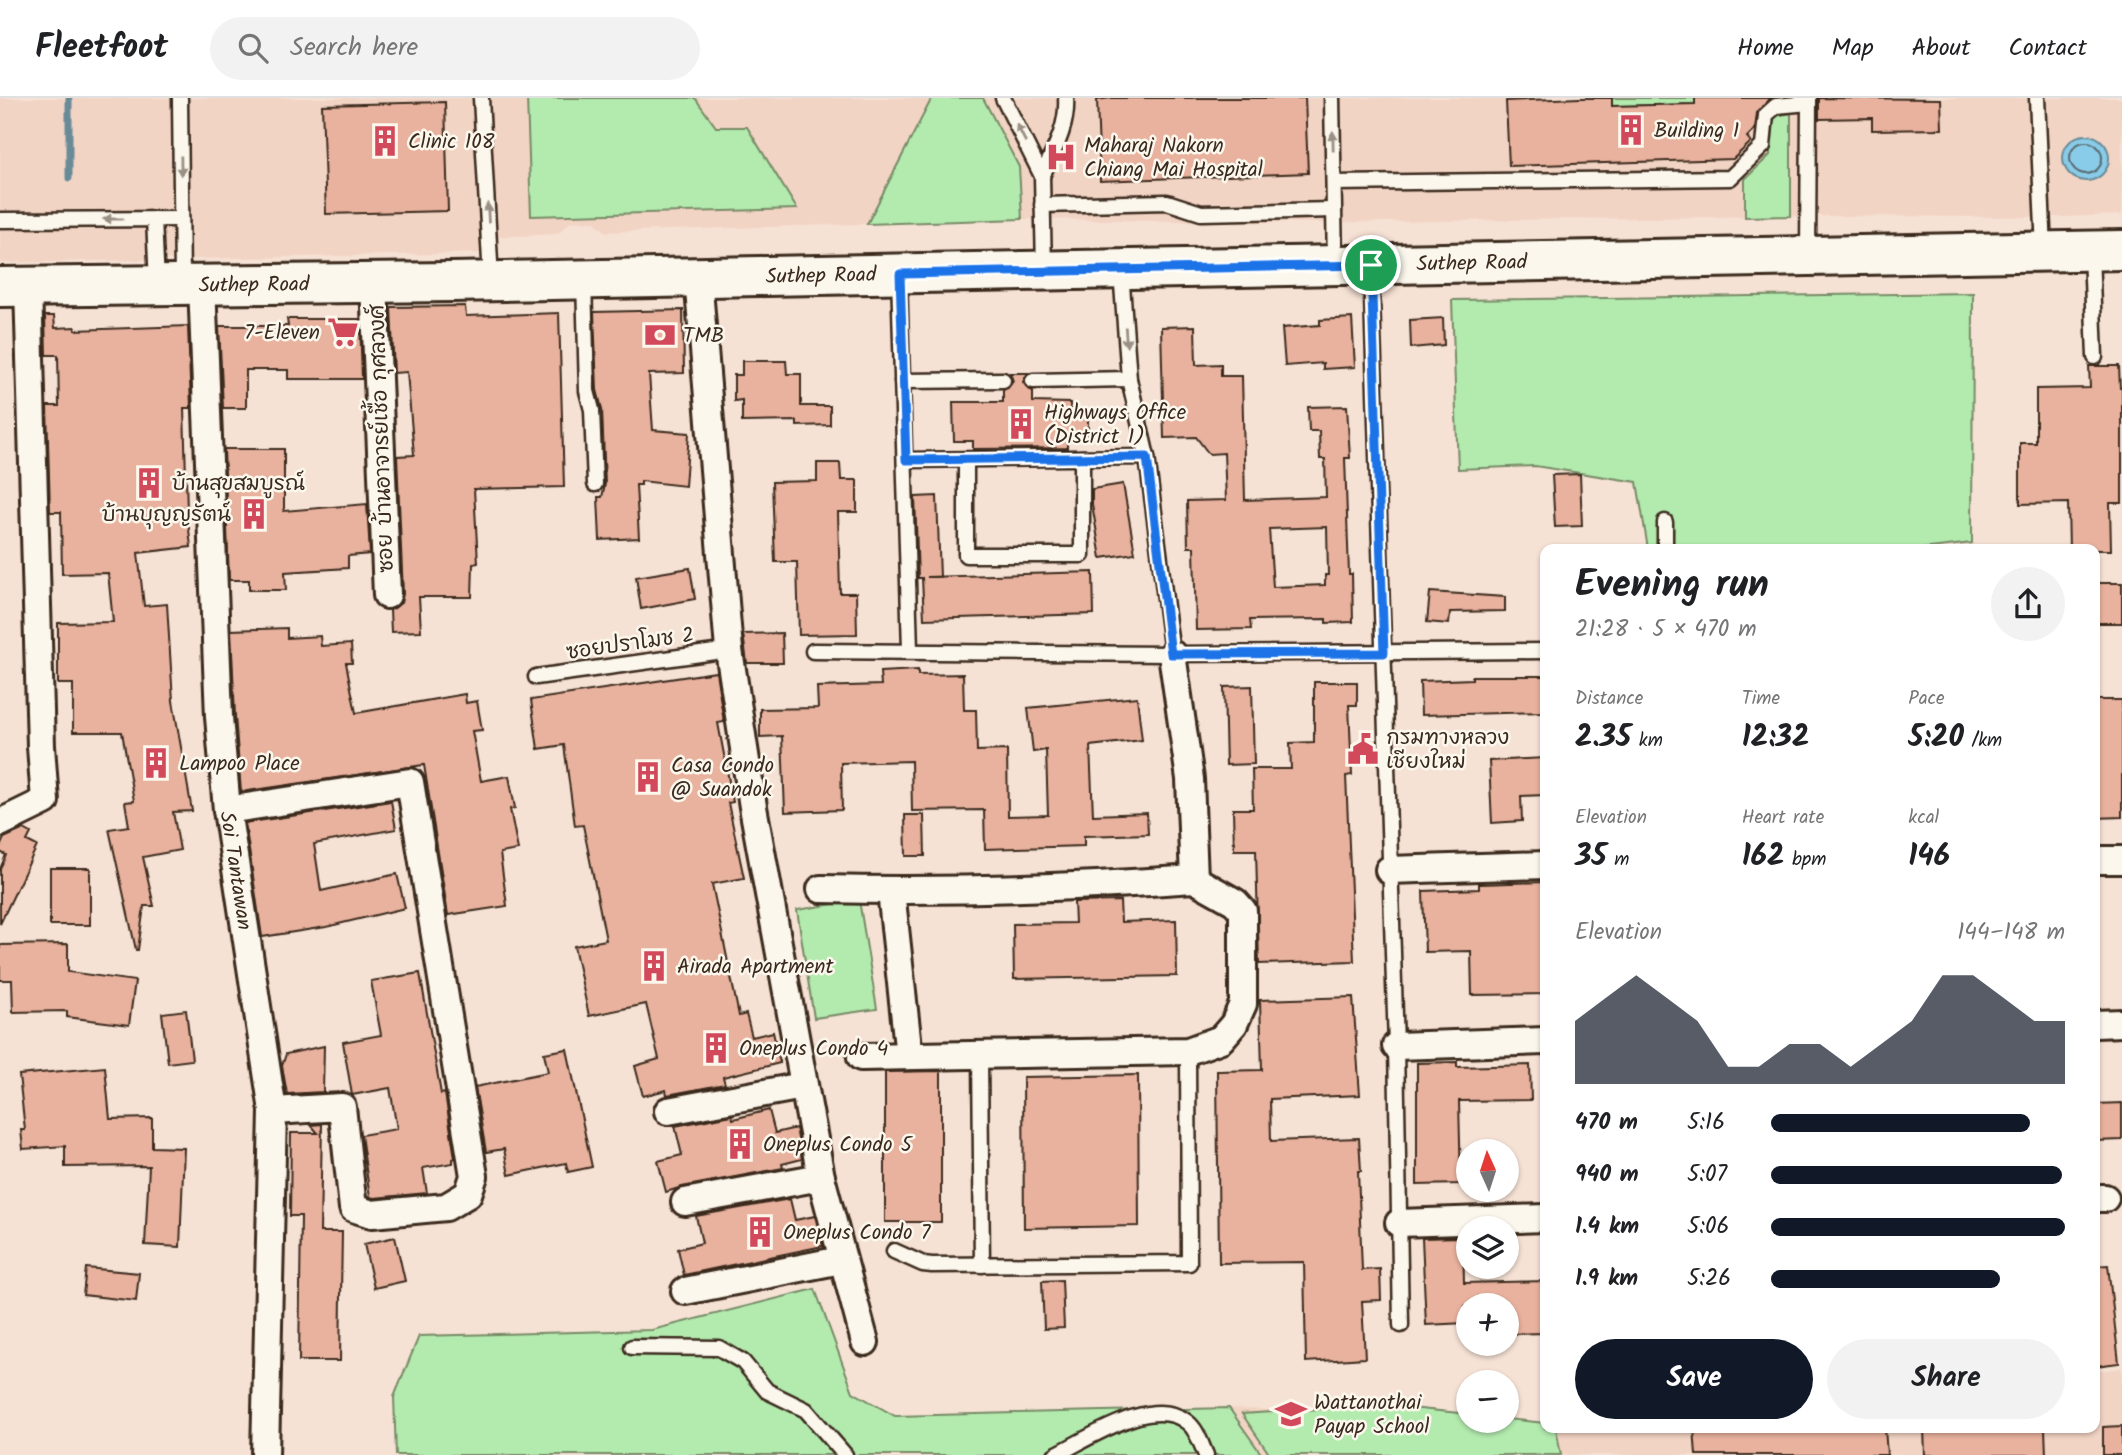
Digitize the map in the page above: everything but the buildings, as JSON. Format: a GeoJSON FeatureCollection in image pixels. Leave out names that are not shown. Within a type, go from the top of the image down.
{"type":"FeatureCollection","features":[{"type":"Feature","properties":{"kind":"main road","name":"Suthep Road"},"geometry":{"type":"LineString","coordinates":[[14,286],[374,283],[2110,253]]}},
{"type":"Feature","properties":{"kind":"street"},"geometry":{"type":"LineString","coordinates":[[698,277],[729,650],[753,807],[821,1177],[865,1342]]}},
{"type":"Feature","properties":{"kind":"street","name":"ซอย บ้านอาจารย์เชื้อ กุศลวงศ์"},"geometry":{"type":"LineString","coordinates":[[374,283],[387,595]]}},
{"type":"Feature","properties":{"kind":"street","name":"Soi Tantawan"},"geometry":{"type":"LineString","coordinates":[[181,285],[227,810],[273,1111],[265,1455]]}},
{"type":"Feature","properties":{"kind":"street"},"geometry":{"type":"LineString","coordinates":[[0,823],[45,801],[14,286]]}},
{"type":"Feature","properties":{"kind":"street"},"geometry":{"type":"LineString","coordinates":[[1171,654],[1190,779],[1194,879]]}},
{"type":"Feature","properties":{"kind":"street"},"geometry":{"type":"LineString","coordinates":[[227,810],[410,782],[474,1176],[468,1194],[446,1207],[372,1214],[353,1208],[342,1107],[273,1111]]}},
{"type":"Feature","properties":{"kind":"street"},"geometry":{"type":"LineString","coordinates":[[2100,860],[2122,860]]}},
{"type":"Feature","properties":{"kind":"street"},"geometry":{"type":"LineString","coordinates":[[1389,870],[1540,865]]}},
{"type":"Feature","properties":{"kind":"street"},"geometry":{"type":"LineString","coordinates":[[821,889],[891,891],[1101,886],[1194,879],[1235,902],[1243,911],[1243,1004],[1234,1024],[1221,1039],[1188,1051],[861,1056]]}},
{"type":"Feature","properties":{"kind":"street"},"geometry":{"type":"LineString","coordinates":[[891,891],[909,1056]]}},
{"type":"Feature","properties":{"kind":"street"},"geometry":{"type":"LineString","coordinates":[[2100,1024],[2122,1023]]}},
{"type":"Feature","properties":{"kind":"street"},"geometry":{"type":"LineString","coordinates":[[1396,1046],[1540,1041]]}},
{"type":"Feature","properties":{"kind":"street"},"geometry":{"type":"LineString","coordinates":[[668,1111],[803,1086]]}},
{"type":"Feature","properties":{"kind":"street"},"geometry":{"type":"LineString","coordinates":[[685,1202],[821,1177]]}},
{"type":"Feature","properties":{"kind":"street"},"geometry":{"type":"LineString","coordinates":[[1399,1223],[1540,1218]]}},
{"type":"Feature","properties":{"kind":"street"},"geometry":{"type":"LineString","coordinates":[[685,1291],[841,1260]]}},
{"type":"Feature","properties":{"kind":"lane"},"geometry":{"type":"LineString","coordinates":[[180,98],[181,285]]}},
{"type":"Feature","properties":{"kind":"lane"},"geometry":{"type":"LineString","coordinates":[[481,98],[491,281]]}},
{"type":"Feature","properties":{"kind":"lane"},"geometry":{"type":"LineString","coordinates":[[1003,98],[1042,176]]}},
{"type":"Feature","properties":{"kind":"lane"},"geometry":{"type":"LineString","coordinates":[[1044,271],[1042,176],[1060,138],[1067,113],[1066,98]]}},
{"type":"Feature","properties":{"kind":"lane"},"geometry":{"type":"LineString","coordinates":[[1332,98],[1334,210],[1353,265],[1384,653],[1401,1325]]}},
{"type":"Feature","properties":{"kind":"lane"},"geometry":{"type":"LineString","coordinates":[[2037,98],[2044,253]]}},
{"type":"Feature","properties":{"kind":"lane"},"geometry":{"type":"LineString","coordinates":[[1334,183],[1730,178],[1763,146],[1766,115],[1776,106],[1809,100],[1808,257]]}},
{"type":"Feature","properties":{"kind":"lane"},"geometry":{"type":"LineString","coordinates":[[1042,205],[1167,202],[1201,213],[1334,210]]}},
{"type":"Feature","properties":{"kind":"lane"},"geometry":{"type":"LineString","coordinates":[[154,219],[181,285]]}},
{"type":"Feature","properties":{"kind":"lane"},"geometry":{"type":"LineString","coordinates":[[0,220],[181,219]]}},
{"type":"Feature","properties":{"kind":"lane"},"geometry":{"type":"LineString","coordinates":[[2095,357],[2110,253]]}},
{"type":"Feature","properties":{"kind":"lane"},"geometry":{"type":"LineString","coordinates":[[1121,269],[1129,379],[1147,457],[1171,654]]}},
{"type":"Feature","properties":{"kind":"lane"},"geometry":{"type":"LineString","coordinates":[[900,274],[910,650]]}},
{"type":"Feature","properties":{"kind":"lane"},"geometry":{"type":"LineString","coordinates":[[584,279],[587,391],[592,410],[596,484]]}},
{"type":"Feature","properties":{"kind":"lane"},"geometry":{"type":"LineString","coordinates":[[1033,381],[1129,379]]}},
{"type":"Feature","properties":{"kind":"lane"},"geometry":{"type":"LineString","coordinates":[[902,381],[1003,380]]}},
{"type":"Feature","properties":{"kind":"lane"},"geometry":{"type":"LineString","coordinates":[[906,460],[1147,457]]}},
{"type":"Feature","properties":{"kind":"lane"},"geometry":{"type":"LineString","coordinates":[[966,460],[966,555],[1082,555],[1082,458]]}},
{"type":"Feature","properties":{"kind":"lane"},"geometry":{"type":"LineString","coordinates":[[1665,522],[1665,544]]}},
{"type":"Feature","properties":{"kind":"lane","name":"ซอยปราโมช 2"},"geometry":{"type":"LineString","coordinates":[[536,677],[729,650]]}},
{"type":"Feature","properties":{"kind":"lane"},"geometry":{"type":"LineString","coordinates":[[813,650],[1171,654],[1540,652]]}},
{"type":"Feature","properties":{"kind":"lane"},"geometry":{"type":"LineString","coordinates":[[894,1251],[923,1264],[1189,1263],[1188,1051]]}},
{"type":"Feature","properties":{"kind":"lane"},"geometry":{"type":"LineString","coordinates":[[980,1056],[982,1265]]}},
{"type":"Feature","properties":{"kind":"lane"},"geometry":{"type":"LineString","coordinates":[[632,1347],[719,1348],[743,1362],[766,1391],[806,1410],[845,1455]]}},
{"type":"Feature","properties":{"kind":"lane"},"geometry":{"type":"LineString","coordinates":[[1055,1455],[1128,1419],[1154,1411],[1172,1414],[1188,1422],[1198,1435],[1206,1455]]}},
{"type":"Feature","properties":{"kind":"shaded area","name":"Maharaj Nakorn Chiang Mai Hospital"},"geometry":{"type":"Polygon","coordinates":[[[0,98],[2122,98],[2122,215],[1791,216],[1323,223],[1022,219],[606,232],[593,221],[570,222],[558,234],[499,237],[490,253],[0,263],[0,98]]]}},
{"type":"Feature","properties":{"kind":"shaded area","name":"Wattanothai Payap School"},"geometry":{"type":"Polygon","coordinates":[[[2122,1368],[2122,1455],[1262,1455],[1229,1408],[1456,1419],[1456,1433],[1519,1433],[1519,1425],[1540,1427],[1540,1433],[2100,1433],[2100,1370],[2122,1368]]]}},
{"type":"Feature","properties":{"kind":"green space"},"geometry":{"type":"Polygon","coordinates":[[[527,98],[695,98],[716,127],[747,127],[797,209],[531,216],[527,98]]]}},
{"type":"Feature","properties":{"kind":"green space"},"geometry":{"type":"Polygon","coordinates":[[[932,98],[983,98],[1019,167],[1022,219],[867,224],[932,98]]]}},
{"type":"Feature","properties":{"kind":"green space"},"geometry":{"type":"Polygon","coordinates":[[[1612,98],[1695,98],[1695,104],[1612,106],[1612,98]]]}},
{"type":"Feature","properties":{"kind":"green space"},"geometry":{"type":"Polygon","coordinates":[[[1791,113],[1791,216],[1745,217],[1745,179],[1770,155],[1771,117],[1791,113]]]}},
{"type":"Feature","properties":{"kind":"green space"},"geometry":{"type":"Polygon","coordinates":[[[1973,293],[1972,543],[1647,544],[1637,482],[1535,466],[1458,469],[1452,300],[1973,293]]]}},
{"type":"Feature","properties":{"kind":"green space"},"geometry":{"type":"Polygon","coordinates":[[[859,900],[877,1009],[814,1018],[797,910],[859,900]]]}},
{"type":"Feature","properties":{"kind":"green space"},"geometry":{"type":"Polygon","coordinates":[[[815,1289],[853,1392],[895,1416],[1229,1408],[1262,1455],[396,1455],[394,1397],[419,1336],[652,1330],[815,1289]]]}},
{"type":"Feature","properties":{"kind":"green space"},"geometry":{"type":"Polygon","coordinates":[[[1382,1405],[1456,1413],[1456,1433],[1519,1433],[1519,1420],[1540,1422],[1540,1433],[1557,1433],[1561,1455],[1270,1455],[1242,1414],[1382,1405]]]}},
{"type":"Feature","properties":{"kind":"water"},"geometry":{"type":"Polygon","coordinates":[[[2086,135],[2102,142],[2109,158],[2102,174],[2086,181],[2070,174],[2063,158],[2070,142],[2086,135]]]}},
{"type":"Feature","properties":{"kind":"waterway"},"geometry":{"type":"LineString","coordinates":[[69,98],[69,178]]}},
{"type":"Feature","properties":{"kind":"place","name":"Building 1"},"geometry":{"type":"Point","coordinates":[1631,130]}},
{"type":"Feature","properties":{"kind":"place","name":"Clinic 108"},"geometry":{"type":"Point","coordinates":[385,141]}},
{"type":"Feature","properties":{"kind":"place","name":"Maharaj Nakorn Chiang Mai Hospital"},"geometry":{"type":"Point","coordinates":[1061,157]}},
{"type":"Feature","properties":{"kind":"place","name":"7-Eleven"},"geometry":{"type":"Point","coordinates":[343,332]}},
{"type":"Feature","properties":{"kind":"place","name":"TMB"},"geometry":{"type":"Point","coordinates":[660,335]}},
{"type":"Feature","properties":{"kind":"place","name":"Highways Office (District 1)"},"geometry":{"type":"Point","coordinates":[1021,424]}},
{"type":"Feature","properties":{"kind":"place","name":"บ้านสุขสมบูรณ์"},"geometry":{"type":"Point","coordinates":[149,483]}},
{"type":"Feature","properties":{"kind":"place","name":"บ้านบุญญรัตน์"},"geometry":{"type":"Point","coordinates":[254,514]}},
{"type":"Feature","properties":{"kind":"place","name":"กรมทางหลวง เชียงใหม่"},"geometry":{"type":"Point","coordinates":[1363,749]}},
{"type":"Feature","properties":{"kind":"place","name":"Lampoo Place"},"geometry":{"type":"Point","coordinates":[156,763]}},
{"type":"Feature","properties":{"kind":"place","name":"Casa Condo @ Suandok"},"geometry":{"type":"Point","coordinates":[648,777]}},
{"type":"Feature","properties":{"kind":"place","name":"Airada Apartment"},"geometry":{"type":"Point","coordinates":[654,966]}},
{"type":"Feature","properties":{"kind":"place","name":"Oneplus Condo 4"},"geometry":{"type":"Point","coordinates":[716,1048]}},
{"type":"Feature","properties":{"kind":"place","name":"Oneplus Condo 5"},"geometry":{"type":"Point","coordinates":[740,1144]}},
{"type":"Feature","properties":{"kind":"place","name":"Oneplus Condo 7"},"geometry":{"type":"Point","coordinates":[760,1232]}},
{"type":"Feature","properties":{"kind":"place","name":"Wattanothai Payap School"},"geometry":{"type":"Point","coordinates":[1291,1414]}},
{"type":"Feature","properties":{"kind":"route"},"geometry":{"type":"LineString","coordinates":[[1371,265],[1384,653],[1171,654],[1147,457],[906,460],[900,274],[1371,265]]}}]}
